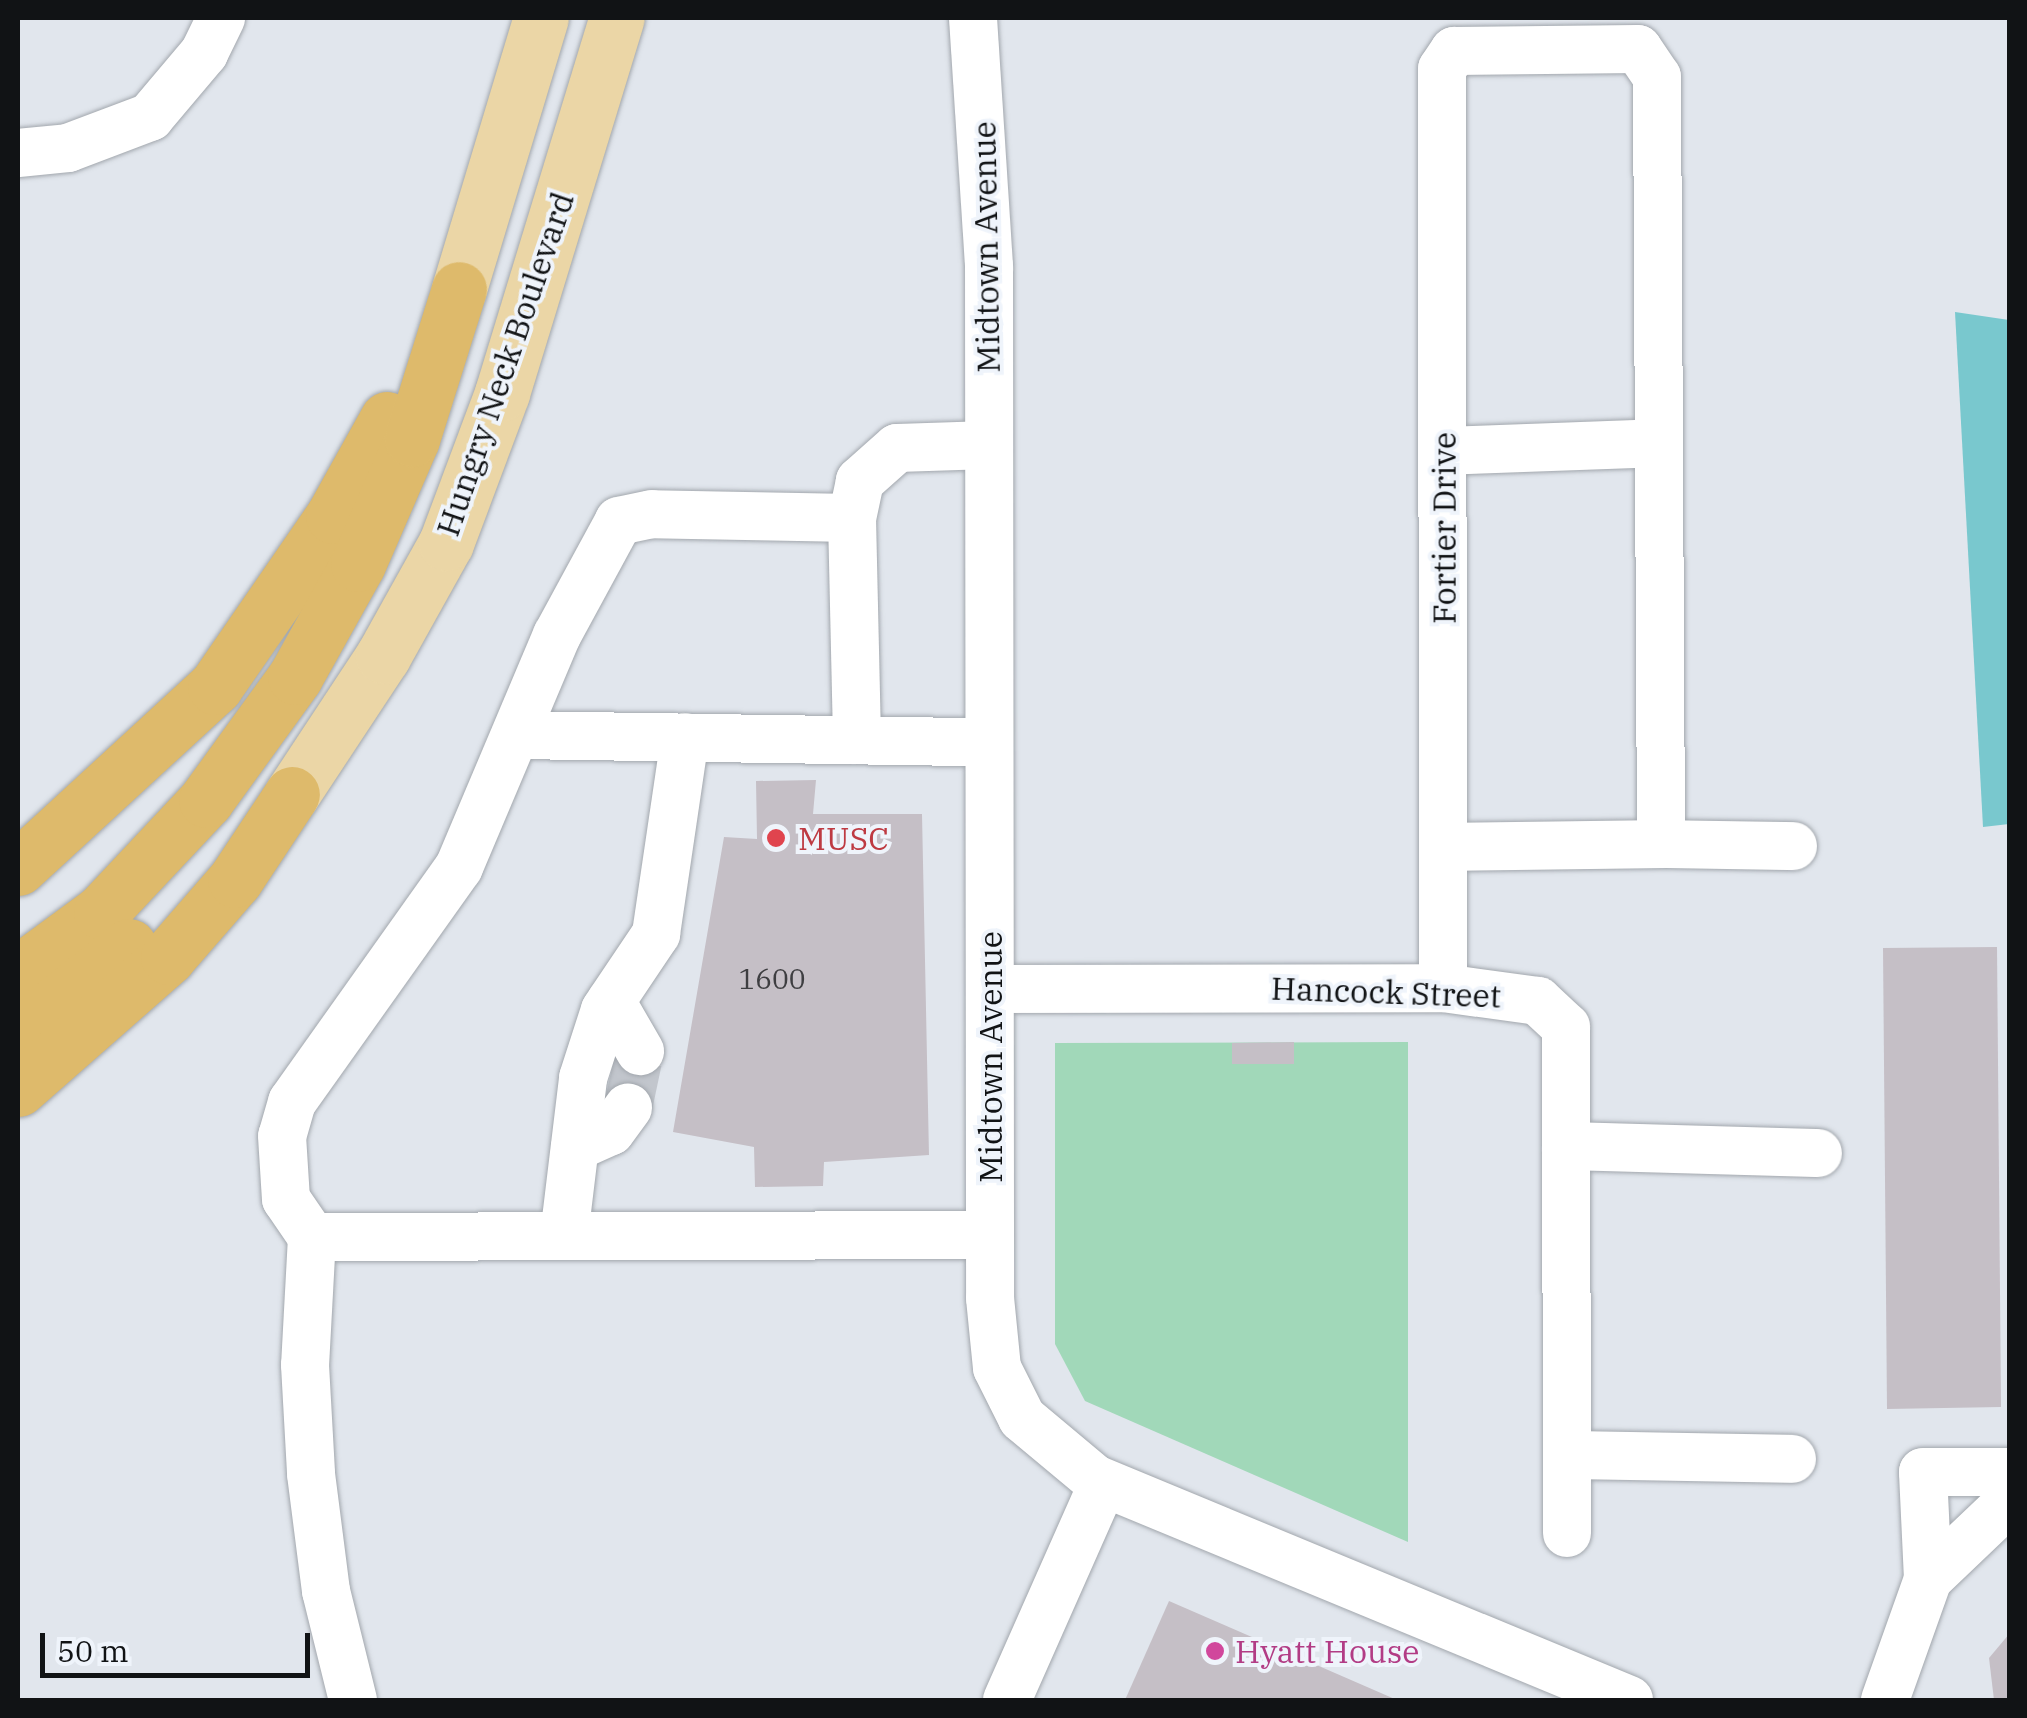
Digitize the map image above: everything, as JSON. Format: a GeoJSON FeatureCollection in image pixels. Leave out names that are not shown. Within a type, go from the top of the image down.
{"type":"FeatureCollection","features":[{"type":"Feature","properties":{"kind":"highway"},"geometry":{"type":"LineString","coordinates":[[18,868],[215,687],[333,516],[458,289]]}},
{"type":"Feature","properties":{"kind":"highway"},"geometry":{"type":"LineString","coordinates":[[18,973],[101,912],[206,800],[296,677],[358,564],[412,439],[458,289]]}},
{"type":"Feature","properties":{"kind":"highway"},"geometry":{"type":"LineString","coordinates":[[18,1033],[87,984],[292,794]]}},
{"type":"Feature","properties":{"kind":"highway"},"geometry":{"type":"LineString","coordinates":[[18,1090],[168,957],[235,880],[292,794]]}},
{"type":"Feature","properties":{"kind":"main road"},"geometry":{"type":"LineString","coordinates":[[458,289],[541,18]]}},
{"type":"Feature","properties":{"kind":"main road","name":"Hungry Neck Boulevard"},"geometry":{"type":"LineString","coordinates":[[292,794],[384,656],[446,543],[502,392],[617,18]]}},
{"type":"Feature","properties":{"kind":"street"},"geometry":{"type":"LineString","coordinates":[[18,154],[68,148],[150,118],[204,53],[220,18]]}},
{"type":"Feature","properties":{"kind":"street","name":"Midtown Avenue"},"geometry":{"type":"LineString","coordinates":[[974,18],[989,266],[990,1234],[997,1368],[1022,1418],[1103,1483],[1628,1700]]}},
{"type":"Feature","properties":{"kind":"street","name":"Fortier Drive"},"geometry":{"type":"LineString","coordinates":[[1443,988],[1442,69],[1454,51],[1638,49],[1656,77],[1659,442]]}},
{"type":"Feature","properties":{"kind":"street"},"geometry":{"type":"LineString","coordinates":[[1443,450],[1659,442],[1661,844]]}},
{"type":"Feature","properties":{"kind":"street"},"geometry":{"type":"LineString","coordinates":[[857,740],[852,518],[860,481],[897,448],[989,445]]}},
{"type":"Feature","properties":{"kind":"street"},"geometry":{"type":"LineString","coordinates":[[353,1700],[326,1591],[311,1474],[305,1366],[312,1237],[286,1199],[282,1136],[292,1102],[460,867],[558,635],[619,522],[652,514],[852,518]]}},
{"type":"Feature","properties":{"kind":"street"},"geometry":{"type":"LineString","coordinates":[[518,735],[990,742]]}},
{"type":"Feature","properties":{"kind":"street"},"geometry":{"type":"LineString","coordinates":[[564,1236],[588,1060],[611,1000],[656,934],[685,737]]}},
{"type":"Feature","properties":{"kind":"street"},"geometry":{"type":"LineString","coordinates":[[1445,847],[1792,846]]}},
{"type":"Feature","properties":{"kind":"street","name":"Hancock Street"},"geometry":{"type":"LineString","coordinates":[[990,989],[1443,988],[1538,1001],[1566,1027],[1567,1533]]}},
{"type":"Feature","properties":{"kind":"street"},"geometry":{"type":"LineString","coordinates":[[611,1000],[640,1051]]}},
{"type":"Feature","properties":{"kind":"street"},"geometry":{"type":"LineString","coordinates":[[575,1147],[611,1131],[628,1108]]}},
{"type":"Feature","properties":{"kind":"street"},"geometry":{"type":"LineString","coordinates":[[1566,1146],[1818,1153]]}},
{"type":"Feature","properties":{"kind":"street"},"geometry":{"type":"LineString","coordinates":[[312,1237],[990,1234]]}},
{"type":"Feature","properties":{"kind":"street"},"geometry":{"type":"LineString","coordinates":[[1568,1456],[1792,1459]]}},
{"type":"Feature","properties":{"kind":"street"},"geometry":{"type":"LineString","coordinates":[[1884,1700],[1928,1579],[1922,1472],[2010,1472]]}},
{"type":"Feature","properties":{"kind":"street"},"geometry":{"type":"LineString","coordinates":[[1007,1700],[1103,1483]]}},
{"type":"Feature","properties":{"kind":"street"},"geometry":{"type":"LineString","coordinates":[[1928,1579],[2010,1501]]}},
{"type":"Feature","properties":{"kind":"green space"},"geometry":{"type":"Polygon","coordinates":[[[1408,1042],[1408,1542],[1085,1401],[1055,1344],[1055,1043],[1408,1042]]]}},
{"type":"Feature","properties":{"kind":"water"},"geometry":{"type":"Polygon","coordinates":[[[1955,312],[2009,320],[2009,824],[1983,827],[1955,312]]]}},
{"type":"Feature","properties":{"kind":"building"},"geometry":{"type":"Polygon","coordinates":[[[816,780],[813,814],[922,814],[929,1155],[824,1162],[823,1186],[755,1187],[754,1147],[673,1132],[724,837],[757,839],[756,781],[816,780]]]}},
{"type":"Feature","properties":{"kind":"building"},"geometry":{"type":"Polygon","coordinates":[[[1997,947],[2001,1407],[1887,1409],[1883,948],[1997,947]]]}},
{"type":"Feature","properties":{"kind":"building"},"geometry":{"type":"Polygon","coordinates":[[[1294,1042],[1294,1064],[1232,1064],[1232,1043],[1294,1042]]]}},
{"type":"Feature","properties":{"kind":"building","name":"Hyatt House"},"geometry":{"type":"Polygon","coordinates":[[[1169,1601],[1397,1700],[1125,1700],[1169,1601]]]}},
{"type":"Feature","properties":{"kind":"building"},"geometry":{"type":"Polygon","coordinates":[[[2010,1633],[2010,1700],[1994,1700],[1989,1658],[2010,1633]]]}},
{"type":"Feature","properties":{"kind":"tunnel"},"geometry":{"type":"LineString","coordinates":[[628,1108],[640,1051]]}},
{"type":"Feature","properties":{"kind":"place","name":"MUSC"},"geometry":{"type":"Point","coordinates":[776,838]}},
{"type":"Feature","properties":{"kind":"place","name":"Hyatt House"},"geometry":{"type":"Point","coordinates":[1215,1651]}}]}
